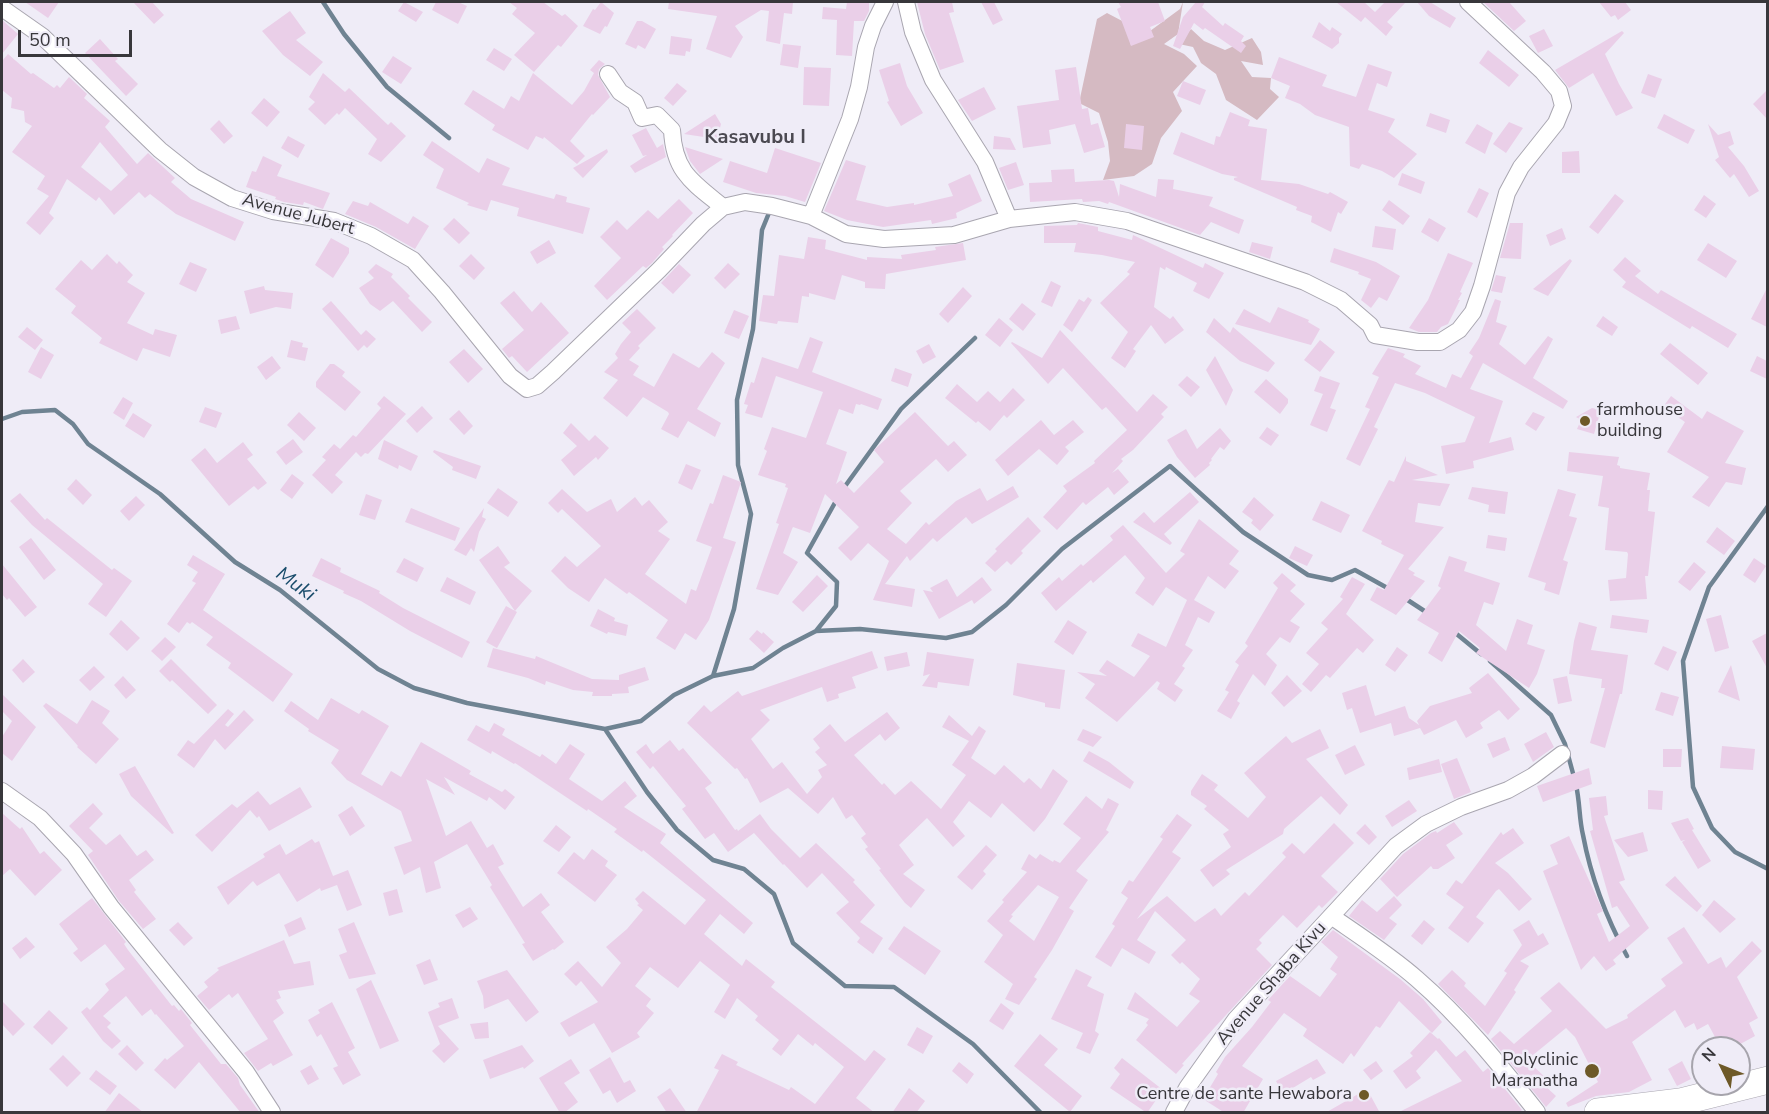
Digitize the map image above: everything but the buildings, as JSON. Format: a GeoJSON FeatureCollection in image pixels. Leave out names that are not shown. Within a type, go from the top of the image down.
{"type":"FeatureCollection","features":[{"type":"Feature","properties":{"kind":"highway"},"geometry":{"type":"LineString","coordinates":[[1598,1113],[1680,1102],[1767,1080]]}},
{"type":"Feature","properties":{"kind":"street"},"geometry":{"type":"LineString","coordinates":[[811,216],[850,119],[866,47],[885,2]]}},
{"type":"Feature","properties":{"kind":"street"},"geometry":{"type":"LineString","coordinates":[[906,2],[913,32],[933,80],[985,162],[1010,219]]}},
{"type":"Feature","properties":{"kind":"street"},"geometry":{"type":"LineString","coordinates":[[608,74],[620,92],[634,102],[642,118],[657,115],[672,130],[673,152],[689,180],[723,207],[745,202],[772,206],[811,216],[846,234],[884,239],[954,235],[1010,219],[1075,212],[1127,221],[1305,282],[1341,300],[1370,326],[1375,335],[1418,342],[1440,342],[1459,330],[1473,312],[1507,193],[1521,166],[1556,123],[1563,106],[1559,91],[1543,72],[1468,2]]}},
{"type":"Feature","properties":{"kind":"street","name":"Avenue Jubert"},"geometry":{"type":"LineString","coordinates":[[2,8],[42,36],[160,150],[194,177],[232,198],[273,211],[334,221],[371,236],[413,260],[510,376],[527,389],[537,386],[553,372],[659,270],[702,224],[723,207]]}},
{"type":"Feature","properties":{"kind":"street","name":"Avenue Shaba Kivu"},"geometry":{"type":"LineString","coordinates":[[1174,1113],[1187,1088],[1236,1019],[1396,846],[1426,824],[1461,807],[1508,790],[1533,776],[1562,754]]}},
{"type":"Feature","properties":{"kind":"street"},"geometry":{"type":"LineString","coordinates":[[2,791],[40,818],[74,855],[111,907],[246,1072],[272,1113]]}},
{"type":"Feature","properties":{"kind":"street","name":"Avenue Shaba Kivu"},"geometry":{"type":"LineString","coordinates":[[1331,916],[1416,978],[1464,1024],[1505,1071],[1537,1113]]}},
{"type":"Feature","properties":{"kind":"shaded area"},"geometry":{"type":"Polygon","coordinates":[[[1183,2],[1178,34],[1164,44],[1184,54],[1197,66],[1173,92],[1182,111],[1161,138],[1152,164],[1134,176],[1103,180],[1110,161],[1108,142],[1099,113],[1079,103],[1097,19],[1107,13],[1126,23],[1131,45],[1180,9],[1183,2]]]}},
{"type":"Feature","properties":{"kind":"shaded area"},"geometry":{"type":"Polygon","coordinates":[[[1191,29],[1204,41],[1225,50],[1252,38],[1261,52],[1263,65],[1241,61],[1252,77],[1271,78],[1270,89],[1279,97],[1257,120],[1226,100],[1216,74],[1201,63],[1193,47],[1179,44],[1191,29]]]}},
{"type":"Feature","properties":{"kind":"waterway"},"geometry":{"type":"LineString","coordinates":[[323,2],[344,34],[387,87],[449,138]]}},
{"type":"Feature","properties":{"kind":"waterway"},"geometry":{"type":"LineString","coordinates":[[713,676],[734,609],[751,514],[738,465],[737,400],[753,329],[762,230],[771,208]]}},
{"type":"Feature","properties":{"kind":"waterway"},"geometry":{"type":"LineString","coordinates":[[843,489],[901,409],[975,338]]}},
{"type":"Feature","properties":{"kind":"waterway","name":"Muki"},"geometry":{"type":"LineString","coordinates":[[2,419],[22,412],[55,410],[73,424],[88,444],[160,494],[235,562],[280,590],[378,669],[414,688],[467,703],[605,729],[641,721],[674,695],[713,676],[753,668],[783,648],[816,631],[860,629],[946,638],[972,632],[1006,605],[1062,549],[1170,466],[1243,532],[1308,575],[1332,580],[1355,570],[1391,590]]}},
{"type":"Feature","properties":{"kind":"waterway"},"geometry":{"type":"LineString","coordinates":[[816,631],[836,606],[837,582],[807,553],[837,499]]}},
{"type":"Feature","properties":{"kind":"waterway"},"geometry":{"type":"LineString","coordinates":[[1768,506],[1709,587],[1683,661],[1693,787],[1712,828],[1735,852],[1768,869]]}},
{"type":"Feature","properties":{"kind":"waterway"},"geometry":{"type":"LineString","coordinates":[[1403,597],[1429,614]]}},
{"type":"Feature","properties":{"kind":"waterway"},"geometry":{"type":"LineString","coordinates":[[1453,631],[1481,654]]}},
{"type":"Feature","properties":{"kind":"waterway"},"geometry":{"type":"LineString","coordinates":[[1490,661],[1551,715],[1565,744],[1574,777]]}},
{"type":"Feature","properties":{"kind":"waterway"},"geometry":{"type":"LineString","coordinates":[[605,729],[647,792],[677,830],[713,860],[744,869],[774,894],[793,943],[845,986],[894,987],[973,1044],[1040,1112]]}},
{"type":"Feature","properties":{"kind":"waterway"},"geometry":{"type":"LineString","coordinates":[[1576,785],[1590,867],[1606,913],[1627,956]]}},
{"type":"Feature","properties":{"kind":"place","name":"farmhouse building"},"geometry":{"type":"Point","coordinates":[1585,421]}},
{"type":"Feature","properties":{"kind":"place","name":"Polyclinic Maranatha"},"geometry":{"type":"Point","coordinates":[1592,1071]}},
{"type":"Feature","properties":{"kind":"place","name":"Centre de sante Hewabora"},"geometry":{"type":"Point","coordinates":[1364,1095]}},
{"type":"Feature","properties":{"kind":"district","name":"Kasavubu I"},"geometry":{"type":"Point","coordinates":[755,138]}}]}
